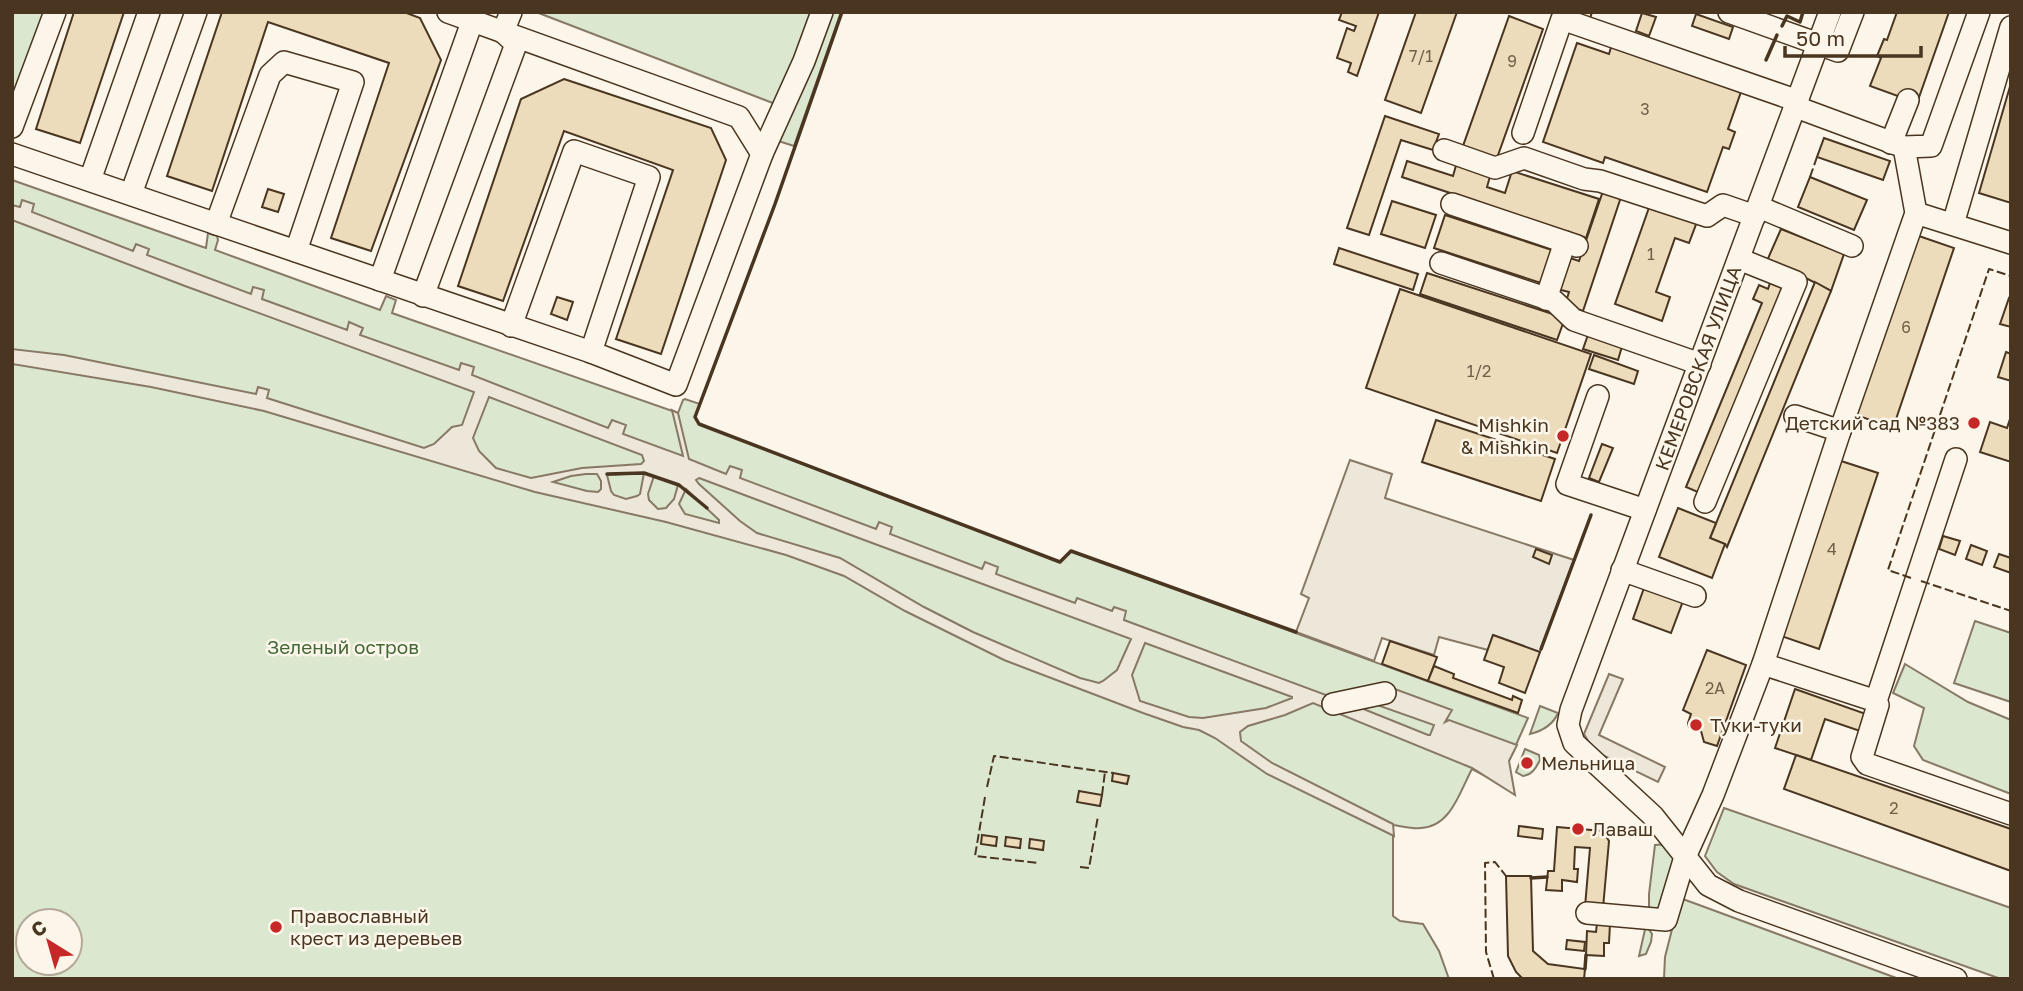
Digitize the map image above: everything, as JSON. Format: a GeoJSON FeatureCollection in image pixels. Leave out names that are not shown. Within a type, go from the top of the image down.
{"type":"FeatureCollection","features":[{"type":"Feature","properties":{"kind":"street"},"geometry":{"type":"LineString","coordinates":[[12,127],[55,12]]}},
{"type":"Feature","properties":{"kind":"street"},"geometry":{"type":"LineString","coordinates":[[90,180],[149,12]]}},
{"type":"Feature","properties":{"kind":"street"},"geometry":{"type":"LineString","coordinates":[[131,194],[196,12]]}},
{"type":"Feature","properties":{"kind":"street"},"geometry":{"type":"LineString","coordinates":[[447,12],[739,117],[762,154]]}},
{"type":"Feature","properties":{"kind":"street"},"geometry":{"type":"LineString","coordinates":[[503,32],[511,12]]}},
{"type":"Feature","properties":{"kind":"street"},"geometry":{"type":"LineString","coordinates":[[12,154],[591,352],[676,385],[762,154],[804,61],[822,12]]}},
{"type":"Feature","properties":{"kind":"street"},"geometry":{"type":"LineString","coordinates":[[1729,12],[1838,51],[1853,12]]}},
{"type":"Feature","properties":{"kind":"street","name":"КЕМЕРОВСКАЯ УЛИЦА"},"geometry":{"type":"LineString","coordinates":[[1685,857],[1653,816],[1574,743],[1568,725],[1571,710],[1622,570],[1830,12]]}},
{"type":"Feature","properties":{"kind":"street"},"geometry":{"type":"LineString","coordinates":[[1522,133],[1562,19],[1797,104],[1898,145],[1931,146],[1979,12]]}},
{"type":"Feature","properties":{"kind":"street"},"geometry":{"type":"LineString","coordinates":[[380,280],[472,22]]}},
{"type":"Feature","properties":{"kind":"street"},"geometry":{"type":"LineString","coordinates":[[1953,224],[2011,27]]}},
{"type":"Feature","properties":{"kind":"street"},"geometry":{"type":"LineString","coordinates":[[423,296],[516,44],[503,32]]}},
{"type":"Feature","properties":{"kind":"street"},"geometry":{"type":"LineString","coordinates":[[216,224],[270,75],[284,62],[353,82],[296,251]]}},
{"type":"Feature","properties":{"kind":"street"},"geometry":{"type":"LineString","coordinates":[[1587,913],[1665,920],[1685,857],[1713,795],[1763,664],[1840,430],[1916,213],[1898,145],[1908,100]]}},
{"type":"Feature","properties":{"kind":"street"},"geometry":{"type":"LineString","coordinates":[[1444,150],[1495,168],[1524,158],[1707,216],[1723,205],[1757,212],[1852,246]]}},
{"type":"Feature","properties":{"kind":"street"},"geometry":{"type":"LineString","coordinates":[[511,326],[574,151],[649,177],[591,352]]}},
{"type":"Feature","properties":{"kind":"street"},"geometry":{"type":"LineString","coordinates":[[1452,205],[1571,244],[1546,299]]}},
{"type":"Feature","properties":{"kind":"street"},"geometry":{"type":"LineString","coordinates":[[1916,213],[2011,243]]}},
{"type":"Feature","properties":{"kind":"street"},"geometry":{"type":"LineString","coordinates":[[1705,502],[1796,282],[1739,259]]}},
{"type":"Feature","properties":{"kind":"street"},"geometry":{"type":"LineString","coordinates":[[1441,263],[1554,301],[1574,320],[1700,364]]}},
{"type":"Feature","properties":{"kind":"street"},"geometry":{"type":"LineString","coordinates":[[1598,396],[1567,484],[1645,510]]}},
{"type":"Feature","properties":{"kind":"street"},"geometry":{"type":"LineString","coordinates":[[1795,416],[1840,430]]}},
{"type":"Feature","properties":{"kind":"street"},"geometry":{"type":"LineString","coordinates":[[1875,701],[1956,460]]}},
{"type":"Feature","properties":{"kind":"street"},"geometry":{"type":"LineString","coordinates":[[1622,570],[1695,596]]}},
{"type":"Feature","properties":{"kind":"street"},"geometry":{"type":"LineString","coordinates":[[1763,664],[1875,701],[1878,705],[1862,757],[1867,764],[2011,814]]}},
{"type":"Feature","properties":{"kind":"street"},"geometry":{"type":"LineString","coordinates":[[1333,704],[1385,693]]}},
{"type":"Feature","properties":{"kind":"street"},"geometry":{"type":"LineString","coordinates":[[1685,857],[1708,885],[1739,901],[1956,979]]}},
{"type":"Feature","properties":{"kind":"green space"},"geometry":{"type":"Polygon","coordinates":[[[12,12],[45,12],[16,89],[12,87],[12,12]]]}},
{"type":"Feature","properties":{"kind":"green space"},"geometry":{"type":"Polygon","coordinates":[[[536,12],[841,12],[794,146],[772,139],[778,105],[536,12]]]}},
{"type":"Feature","properties":{"kind":"green space","name":"Зеленый остров"},"geometry":{"type":"Polygon","coordinates":[[[12,180],[206,248],[208,233],[217,236],[215,250],[380,310],[386,296],[396,300],[392,313],[678,413],[685,399],[700,404],[695,417],[699,424],[1059,562],[1071,551],[1528,718],[1499,783],[1472,769],[1453,806],[1440,821],[1421,828],[1393,825],[1393,916],[1400,921],[1423,924],[1439,951],[1449,979],[12,979],[12,180]]]}},
{"type":"Feature","properties":{"kind":"green space"},"geometry":{"type":"Polygon","coordinates":[[[1975,621],[2011,633],[2011,702],[1954,683],[1975,621]]]}},
{"type":"Feature","properties":{"kind":"green space"},"geometry":{"type":"Polygon","coordinates":[[[1905,664],[1968,702],[2011,720],[2011,794],[1923,760],[1914,746],[1924,708],[1893,693],[1905,664]]]}},
{"type":"Feature","properties":{"kind":"green space"},"geometry":{"type":"Polygon","coordinates":[[[1540,706],[1558,713],[1547,727],[1530,734],[1540,706]]]}},
{"type":"Feature","properties":{"kind":"green space"},"geometry":{"type":"Polygon","coordinates":[[[1525,749],[1539,755],[1540,760],[1531,773],[1523,776],[1516,772],[1525,749]]]}},
{"type":"Feature","properties":{"kind":"green space"},"geometry":{"type":"Polygon","coordinates":[[[1724,808],[2011,908],[2011,979],[2001,979],[1734,884],[1717,872],[1705,856],[1724,808]]]}},
{"type":"Feature","properties":{"kind":"green space"},"geometry":{"type":"Polygon","coordinates":[[[1669,844],[1675,862],[1663,904],[1657,910],[1649,912],[1655,845],[1669,844]]]}},
{"type":"Feature","properties":{"kind":"green space"},"geometry":{"type":"Polygon","coordinates":[[[1680,898],[1899,979],[1664,979],[1665,957],[1680,898]]]}},
{"type":"Feature","properties":{"kind":"green space"},"geometry":{"type":"Polygon","coordinates":[[[1646,925],[1652,934],[1651,942],[1646,954],[1639,956],[1646,925]]]}},
{"type":"Feature","properties":{"kind":"shaded area"},"geometry":{"type":"Polygon","coordinates":[[[22,200],[34,204],[32,212],[133,251],[136,244],[149,249],[147,255],[251,294],[253,287],[264,290],[262,299],[347,330],[349,322],[363,328],[360,335],[459,370],[461,363],[474,367],[472,375],[608,428],[612,420],[626,425],[623,434],[683,456],[672,410],[678,413],[689,459],[726,474],[730,466],[742,470],[740,478],[876,529],[879,522],[892,527],[890,534],[982,569],[985,562],[998,567],[996,574],[1075,603],[1077,598],[1112,611],[1114,607],[1126,611],[1124,620],[1428,735],[1434,725],[1377,705],[1384,685],[1452,710],[1445,722],[1449,720],[1517,745],[1509,761],[1515,795],[1472,768],[1313,703],[1248,726],[1240,732],[1241,741],[1272,763],[1393,824],[1394,836],[1267,774],[1199,730],[1143,713],[1004,660],[905,611],[844,576],[786,555],[666,522],[535,492],[264,411],[151,387],[12,364],[12,349],[64,355],[256,394],[258,387],[269,390],[267,398],[424,448],[434,444],[452,427],[462,425],[474,392],[12,220],[12,205],[20,207],[22,200]],[[489,397],[473,438],[479,451],[496,468],[531,478],[582,468],[641,464],[644,461],[642,455],[489,397]],[[644,473],[607,475],[614,495],[626,499],[637,496],[640,494],[644,473]],[[597,474],[571,476],[553,482],[587,491],[598,492],[601,489],[597,474]],[[654,476],[648,494],[649,500],[658,509],[666,508],[674,499],[678,485],[654,476]],[[699,478],[696,480],[757,533],[840,558],[973,632],[1080,678],[1099,683],[1103,681],[1117,670],[1131,639],[699,478]],[[686,489],[679,504],[685,514],[719,523],[686,489]],[[1145,643],[1132,675],[1140,701],[1189,717],[1203,718],[1266,708],[1292,697],[1145,643]]]}},
{"type":"Feature","properties":{"kind":"shaded area"},"geometry":{"type":"Polygon","coordinates":[[[1350,460],[1392,474],[1385,498],[1574,560],[1540,652],[1493,635],[1488,650],[1439,637],[1434,655],[1382,638],[1374,661],[1296,632],[1309,598],[1301,594],[1350,460]]]}},
{"type":"Feature","properties":{"kind":"shaded area"},"geometry":{"type":"Polygon","coordinates":[[[1609,674],[1623,679],[1599,735],[1665,767],[1658,782],[1594,751],[1584,734],[1609,674]]]}},
{"type":"Feature","properties":{"kind":"building"},"geometry":{"type":"Polygon","coordinates":[[[74,12],[124,12],[80,143],[36,129],[74,12]]]}},
{"type":"Feature","properties":{"kind":"building"},"geometry":{"type":"Polygon","coordinates":[[[222,12],[404,12],[420,18],[441,60],[371,251],[331,238],[389,63],[268,22],[212,191],[167,176],[222,12]]]}},
{"type":"Feature","properties":{"kind":"building"},"geometry":{"type":"Polygon","coordinates":[[[1342,12],[1379,12],[1357,76],[1348,72],[1351,63],[1337,58],[1347,28],[1354,31],[1356,26],[1339,20],[1342,12]]]}},
{"type":"Feature","properties":{"kind":"building"},"geometry":{"type":"Polygon","coordinates":[[[1416,12],[1457,12],[1421,113],[1385,100],[1416,12]]]}},
{"type":"Feature","properties":{"kind":"building"},"geometry":{"type":"Polygon","coordinates":[[[1561,12],[1592,12],[1589,22],[1561,12]]]}},
{"type":"Feature","properties":{"kind":"building"},"geometry":{"type":"Polygon","coordinates":[[[1897,12],[1949,12],[1917,103],[1870,86],[1881,58],[1877,56],[1884,39],[1887,40],[1897,12]]]}},
{"type":"Feature","properties":{"kind":"building"},"geometry":{"type":"Polygon","coordinates":[[[1642,13],[1656,17],[1649,36],[1636,31],[1642,13]]]}},
{"type":"Feature","properties":{"kind":"building"},"geometry":{"type":"Polygon","coordinates":[[[1696,14],[1733,27],[1729,39],[1692,26],[1696,14]]]}},
{"type":"Feature","properties":{"kind":"building"},"geometry":{"type":"Polygon","coordinates":[[[1509,16],[1543,29],[1497,158],[1463,146],[1509,16]]]}},
{"type":"Feature","properties":{"kind":"building"},"geometry":{"type":"Polygon","coordinates":[[[1577,43],[1609,54],[1612,44],[1742,89],[1728,129],[1735,132],[1729,149],[1723,147],[1707,192],[1605,157],[1603,163],[1543,142],[1577,43]]]}},
{"type":"Feature","properties":{"kind":"building"},"geometry":{"type":"Polygon","coordinates":[[[564,79],[711,128],[726,160],[661,354],[616,339],[673,170],[564,131],[503,301],[458,286],[521,99],[564,79]]]}},
{"type":"Feature","properties":{"kind":"building"},"geometry":{"type":"Polygon","coordinates":[[[2011,83],[2011,203],[1979,193],[2011,83]]]}},
{"type":"Feature","properties":{"kind":"building"},"geometry":{"type":"Polygon","coordinates":[[[1385,116],[1439,134],[1433,150],[1401,140],[1369,235],[1347,228],[1385,116]]]}},
{"type":"Feature","properties":{"kind":"building"},"geometry":{"type":"Polygon","coordinates":[[[1824,138],[1890,161],[1883,180],[1817,157],[1824,138]]]}},
{"type":"Feature","properties":{"kind":"building"},"geometry":{"type":"Polygon","coordinates":[[[1407,161],[1453,176],[1457,162],[1491,173],[1487,187],[1505,193],[1512,171],[1599,199],[1586,238],[1402,177],[1407,161]]]}},
{"type":"Feature","properties":{"kind":"building"},"geometry":{"type":"Polygon","coordinates":[[[1810,177],[1867,200],[1854,230],[1798,207],[1810,177]]]}},
{"type":"Feature","properties":{"kind":"building"},"geometry":{"type":"Polygon","coordinates":[[[268,189],[284,194],[278,212],[262,207],[268,189]]]}},
{"type":"Feature","properties":{"kind":"building"},"geometry":{"type":"Polygon","coordinates":[[[1603,191],[1621,197],[1583,311],[1565,305],[1569,292],[1557,289],[1567,257],[1579,261],[1603,191]]]}},
{"type":"Feature","properties":{"kind":"building"},"geometry":{"type":"Polygon","coordinates":[[[1392,201],[1436,215],[1425,248],[1381,234],[1392,201]]]}},
{"type":"Feature","properties":{"kind":"building"},"geometry":{"type":"Polygon","coordinates":[[[1651,202],[1698,219],[1689,243],[1675,238],[1656,292],[1670,297],[1662,321],[1615,304],[1651,202]]]}},
{"type":"Feature","properties":{"kind":"building"},"geometry":{"type":"Polygon","coordinates":[[[1445,215],[1555,251],[1544,284],[1434,248],[1445,215]]]}},
{"type":"Feature","properties":{"kind":"building"},"geometry":{"type":"Polygon","coordinates":[[[1781,229],[1844,254],[1831,291],[1777,263],[1776,266],[1766,263],[1781,229]]]}},
{"type":"Feature","properties":{"kind":"building"},"geometry":{"type":"Polygon","coordinates":[[[1916,235],[1954,248],[1893,428],[1856,415],[1916,235]]]}},
{"type":"Feature","properties":{"kind":"building"},"geometry":{"type":"Polygon","coordinates":[[[1339,248],[1418,274],[1413,290],[1334,264],[1339,248]]]}},
{"type":"Feature","properties":{"kind":"building"},"geometry":{"type":"Polygon","coordinates":[[[1427,273],[1565,318],[1557,340],[1420,294],[1427,273]]]}},
{"type":"Feature","properties":{"kind":"building"},"geometry":{"type":"Polygon","coordinates":[[[1815,282],[1831,291],[1727,547],[1710,538],[1815,282]]]}},
{"type":"Feature","properties":{"kind":"building"},"geometry":{"type":"Polygon","coordinates":[[[1770,283],[1785,289],[1700,493],[1686,487],[1762,303],[1753,299],[1759,285],[1768,289],[1770,283]]]}},
{"type":"Feature","properties":{"kind":"building"},"geometry":{"type":"Polygon","coordinates":[[[1400,289],[1591,354],[1557,453],[1366,388],[1400,289]]]}},
{"type":"Feature","properties":{"kind":"building"},"geometry":{"type":"Polygon","coordinates":[[[557,297],[573,302],[567,320],[551,314],[557,297]]]}},
{"type":"Feature","properties":{"kind":"building"},"geometry":{"type":"Polygon","coordinates":[[[2009,298],[2011,299],[2011,327],[2000,324],[2009,298]]]}},
{"type":"Feature","properties":{"kind":"building"},"geometry":{"type":"Polygon","coordinates":[[[1589,332],[1623,343],[1618,360],[1583,349],[1589,332]]]}},
{"type":"Feature","properties":{"kind":"building"},"geometry":{"type":"Polygon","coordinates":[[[2006,352],[2011,354],[2011,381],[1998,377],[2006,352]]]}},
{"type":"Feature","properties":{"kind":"building"},"geometry":{"type":"Polygon","coordinates":[[[1594,355],[1638,371],[1634,384],[1589,369],[1594,355]]]}},
{"type":"Feature","properties":{"kind":"building"},"geometry":{"type":"Polygon","coordinates":[[[2011,416],[2011,462],[1980,452],[1990,422],[2007,428],[2011,416]]]}},
{"type":"Feature","properties":{"kind":"building"},"geometry":{"type":"Polygon","coordinates":[[[1436,420],[1555,459],[1541,501],[1422,462],[1436,420]]]}},
{"type":"Feature","properties":{"kind":"building"},"geometry":{"type":"Polygon","coordinates":[[[1602,444],[1613,448],[1599,482],[1589,478],[1602,444]]]}},
{"type":"Feature","properties":{"kind":"building"},"geometry":{"type":"Polygon","coordinates":[[[1841,461],[1878,473],[1819,649],[1781,636],[1841,461]]]}},
{"type":"Feature","properties":{"kind":"building"},"geometry":{"type":"Polygon","coordinates":[[[1678,508],[1716,523],[1710,538],[1725,544],[1712,578],[1659,557],[1678,508]]]}},
{"type":"Feature","properties":{"kind":"building"},"geometry":{"type":"Polygon","coordinates":[[[1943,536],[1960,541],[1955,555],[1939,549],[1943,536]]]}},
{"type":"Feature","properties":{"kind":"building"},"geometry":{"type":"Polygon","coordinates":[[[1971,545],[1987,551],[1982,565],[1966,559],[1971,545]]]}},
{"type":"Feature","properties":{"kind":"building"},"geometry":{"type":"Polygon","coordinates":[[[1536,549],[1552,555],[1549,564],[1533,557],[1536,549]]]}},
{"type":"Feature","properties":{"kind":"building"},"geometry":{"type":"Polygon","coordinates":[[[1999,554],[2011,558],[2011,573],[1994,567],[1999,554]]]}},
{"type":"Feature","properties":{"kind":"building"},"geometry":{"type":"Polygon","coordinates":[[[1644,588],[1683,601],[1671,633],[1633,619],[1644,588]]]}},
{"type":"Feature","properties":{"kind":"building"},"geometry":{"type":"Polygon","coordinates":[[[1493,635],[1540,652],[1525,693],[1499,683],[1504,667],[1484,660],[1493,635]]]}},
{"type":"Feature","properties":{"kind":"building"},"geometry":{"type":"Polygon","coordinates":[[[1390,641],[1437,657],[1428,681],[1382,664],[1390,641]]]}},
{"type":"Feature","properties":{"kind":"building"},"geometry":{"type":"Polygon","coordinates":[[[1707,650],[1746,665],[1717,746],[1704,742],[1701,731],[1689,727],[1691,714],[1683,710],[1707,650]]]}},
{"type":"Feature","properties":{"kind":"building"},"geometry":{"type":"Polygon","coordinates":[[[1434,666],[1454,674],[1453,678],[1512,700],[1513,696],[1522,700],[1518,713],[1428,681],[1434,666]]]}},
{"type":"Feature","properties":{"kind":"building"},"geometry":{"type":"Polygon","coordinates":[[[1795,689],[1866,714],[1860,731],[1825,719],[1811,760],[1775,748],[1795,689]]]}},
{"type":"Feature","properties":{"kind":"building"},"geometry":{"type":"Polygon","coordinates":[[[1796,755],[2011,829],[2011,871],[1784,789],[1796,755]]]}},
{"type":"Feature","properties":{"kind":"building"},"geometry":{"type":"Polygon","coordinates":[[[1113,773],[1129,776],[1127,784],[1112,781],[1113,773]]]}},
{"type":"Feature","properties":{"kind":"building"},"geometry":{"type":"Polygon","coordinates":[[[1079,791],[1102,795],[1100,806],[1077,802],[1079,791]]]}},
{"type":"Feature","properties":{"kind":"building"},"geometry":{"type":"Polygon","coordinates":[[[1519,826],[1543,829],[1542,839],[1518,836],[1519,826]]]}},
{"type":"Feature","properties":{"kind":"building"},"geometry":{"type":"Polygon","coordinates":[[[1557,827],[1603,831],[1609,841],[1603,908],[1585,907],[1590,848],[1575,847],[1574,869],[1578,869],[1577,882],[1562,880],[1562,891],[1546,890],[1548,871],[1554,871],[1557,827]]]}},
{"type":"Feature","properties":{"kind":"building"},"geometry":{"type":"Polygon","coordinates":[[[982,835],[997,837],[996,846],[981,844],[982,835]]]}},
{"type":"Feature","properties":{"kind":"building"},"geometry":{"type":"Polygon","coordinates":[[[1006,837],[1021,839],[1020,848],[1005,846],[1006,837]]]}},
{"type":"Feature","properties":{"kind":"building"},"geometry":{"type":"Polygon","coordinates":[[[1030,839],[1044,841],[1043,850],[1029,848],[1030,839]]]}},
{"type":"Feature","properties":{"kind":"building"},"geometry":{"type":"Polygon","coordinates":[[[1506,876],[1531,876],[1533,951],[1548,964],[1585,969],[1584,979],[1523,979],[1516,972],[1508,956],[1506,876]]]}},
{"type":"Feature","properties":{"kind":"building"},"geometry":{"type":"Polygon","coordinates":[[[1597,923],[1610,924],[1609,943],[1604,943],[1604,956],[1586,955],[1587,931],[1596,932],[1597,923]]]}},
{"type":"Feature","properties":{"kind":"building"},"geometry":{"type":"Polygon","coordinates":[[[1567,940],[1585,942],[1584,951],[1566,949],[1567,940]]]}},
{"type":"Feature","properties":{"kind":"fence"},"geometry":{"type":"LineString","coordinates":[[1810,177],[1817,157]]}},
{"type":"Feature","properties":{"kind":"fence"},"geometry":{"type":"LineString","coordinates":[[1911,578],[1888,570],[1989,269],[2011,276]]}},
{"type":"Feature","properties":{"kind":"fence"},"geometry":{"type":"LineString","coordinates":[[1921,581],[2011,611]]}},
{"type":"Feature","properties":{"kind":"fence"},"geometry":{"type":"LineString","coordinates":[[987,787],[994,756],[1113,773]]}},
{"type":"Feature","properties":{"kind":"fence"},"geometry":{"type":"LineString","coordinates":[[1102,795],[1105,772]]}},
{"type":"Feature","properties":{"kind":"fence"},"geometry":{"type":"LineString","coordinates":[[985,797],[975,856],[1039,863]]}},
{"type":"Feature","properties":{"kind":"fence"},"geometry":{"type":"LineString","coordinates":[[1080,867],[1089,868],[1098,816]]}},
{"type":"Feature","properties":{"kind":"fence"},"geometry":{"type":"LineString","coordinates":[[1494,979],[1486,952],[1485,863],[1495,862],[1506,876]]}},
{"type":"Feature","properties":{"kind":"wall"},"geometry":{"type":"LineString","coordinates":[[842,12],[775,204],[695,417],[699,424],[1060,562],[1071,551],[1296,632]]}},
{"type":"Feature","properties":{"kind":"wall"},"geometry":{"type":"LineString","coordinates":[[1782,26],[1787,16],[1800,22],[1803,12]]}},
{"type":"Feature","properties":{"kind":"wall"},"geometry":{"type":"LineString","coordinates":[[1766,60],[1777,35]]}},
{"type":"Feature","properties":{"kind":"wall"},"geometry":{"type":"LineString","coordinates":[[607,474],[644,473],[679,485],[707,508]]}},
{"type":"Feature","properties":{"kind":"wall"},"geometry":{"type":"LineString","coordinates":[[1541,649],[1591,515]]}},
{"type":"Feature","properties":{"kind":"wall"},"geometry":{"type":"LineString","coordinates":[[1531,878],[1547,877]]}},
{"type":"Feature","properties":{"kind":"wall"},"geometry":{"type":"LineString","coordinates":[[1585,969],[1586,955]]}},
{"type":"Feature","properties":{"kind":"place","name":"Детский сад №383"},"geometry":{"type":"Point","coordinates":[1974,423]}},
{"type":"Feature","properties":{"kind":"place","name":"Mishkin & Mishkin"},"geometry":{"type":"Point","coordinates":[1563,436]}},
{"type":"Feature","properties":{"kind":"place","name":"Туки-туки"},"geometry":{"type":"Point","coordinates":[1696,725]}},
{"type":"Feature","properties":{"kind":"place","name":"Мельница"},"geometry":{"type":"Point","coordinates":[1527,763]}},
{"type":"Feature","properties":{"kind":"place","name":"Лаваш"},"geometry":{"type":"Point","coordinates":[1578,829]}},
{"type":"Feature","properties":{"kind":"place","name":"Православный крест из деревьев"},"geometry":{"type":"Point","coordinates":[276,927]}}]}
